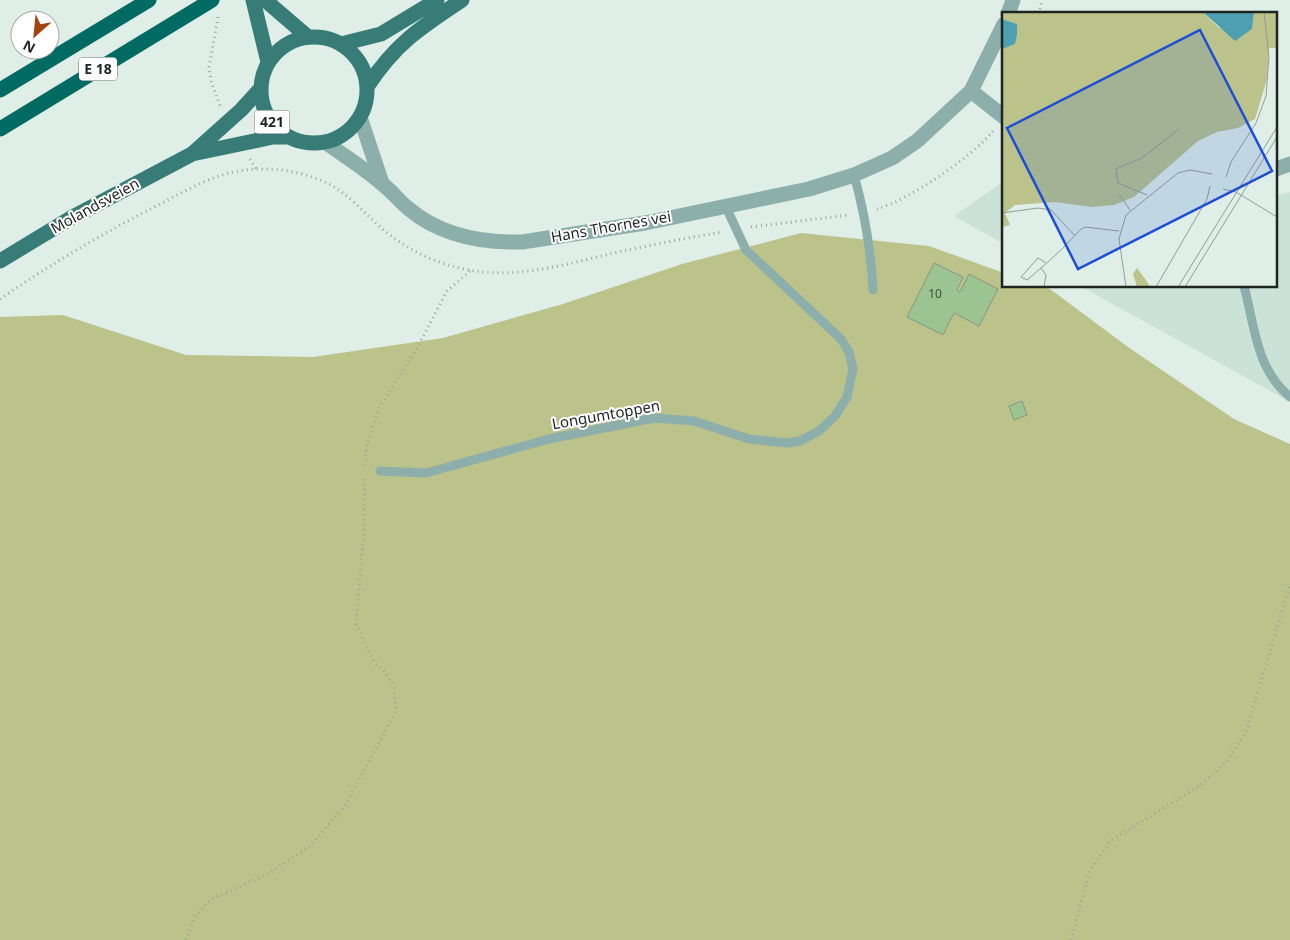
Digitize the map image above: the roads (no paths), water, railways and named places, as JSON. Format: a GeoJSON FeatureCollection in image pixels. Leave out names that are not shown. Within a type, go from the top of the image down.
{"type":"FeatureCollection","features":[{"type":"Feature","properties":{"kind":"highway","name":"E 18"},"geometry":{"type":"LineString","coordinates":[[0,90],[149,0]]}},
{"type":"Feature","properties":{"kind":"highway","name":"E 18"},"geometry":{"type":"LineString","coordinates":[[0,128],[196,9],[215,6]]}},
{"type":"Feature","properties":{"kind":"main road"},"geometry":{"type":"LineString","coordinates":[[253,0],[268,62]]}},
{"type":"Feature","properties":{"kind":"main road"},"geometry":{"type":"LineString","coordinates":[[265,0],[308,37]]}},
{"type":"Feature","properties":{"kind":"main road","name":"421"},"geometry":{"type":"LineString","coordinates":[[341,44],[380,34],[438,0]]}},
{"type":"Feature","properties":{"kind":"main road","name":"421"},"geometry":{"type":"LineString","coordinates":[[367,86],[385,60],[397,47],[420,27],[462,0]]}},
{"type":"Feature","properties":{"kind":"main road","name":"421"},"geometry":{"type":"LineString","coordinates":[[308,37],[325,38],[341,44],[359,62],[367,86],[366,102],[360,117],[348,131],[325,142],[306,143],[288,137],[280,131],[267,116],[260,88],[268,62],[285,45],[308,37]]}},
{"type":"Feature","properties":{"kind":"main road","name":"Molandsveien"},"geometry":{"type":"LineString","coordinates":[[0,260],[71,218],[192,154],[241,110],[260,88]]}},
{"type":"Feature","properties":{"kind":"main road","name":"Molandsveien"},"geometry":{"type":"LineString","coordinates":[[192,154],[273,137],[288,137]]}},
{"type":"Feature","properties":{"kind":"street"},"geometry":{"type":"LineString","coordinates":[[1009,12],[1013,0]]}},
{"type":"Feature","properties":{"kind":"street","name":"Hans Thornes vei"},"geometry":{"type":"LineString","coordinates":[[325,142],[382,183],[392,195],[428,222],[467,238],[502,242],[550,238],[645,223],[809,189],[854,175],[892,158],[917,141],[971,91],[1002,28]]}},
{"type":"Feature","properties":{"kind":"street"},"geometry":{"type":"LineString","coordinates":[[971,91],[1002,115]]}},
{"type":"Feature","properties":{"kind":"street","name":"Hans Thornes vei"},"geometry":{"type":"LineString","coordinates":[[360,117],[382,183]]}},
{"type":"Feature","properties":{"kind":"street"},"geometry":{"type":"LineString","coordinates":[[1278,168],[1290,164]]}},
{"type":"Feature","properties":{"kind":"lane"},"geometry":{"type":"LineString","coordinates":[[854,175],[865,213],[873,290]]}},
{"type":"Feature","properties":{"kind":"lane","name":"Longumtoppen"},"geometry":{"type":"LineString","coordinates":[[380,471],[426,473],[549,439],[654,418],[694,421],[749,439],[771,442],[800,441],[819,431],[835,416],[847,397],[853,369],[849,352],[841,340],[746,250],[725,205]]}},
{"type":"Feature","properties":{"kind":"lane"},"geometry":{"type":"LineString","coordinates":[[1244,288],[1263,365],[1276,384],[1290,397]]}}]}
